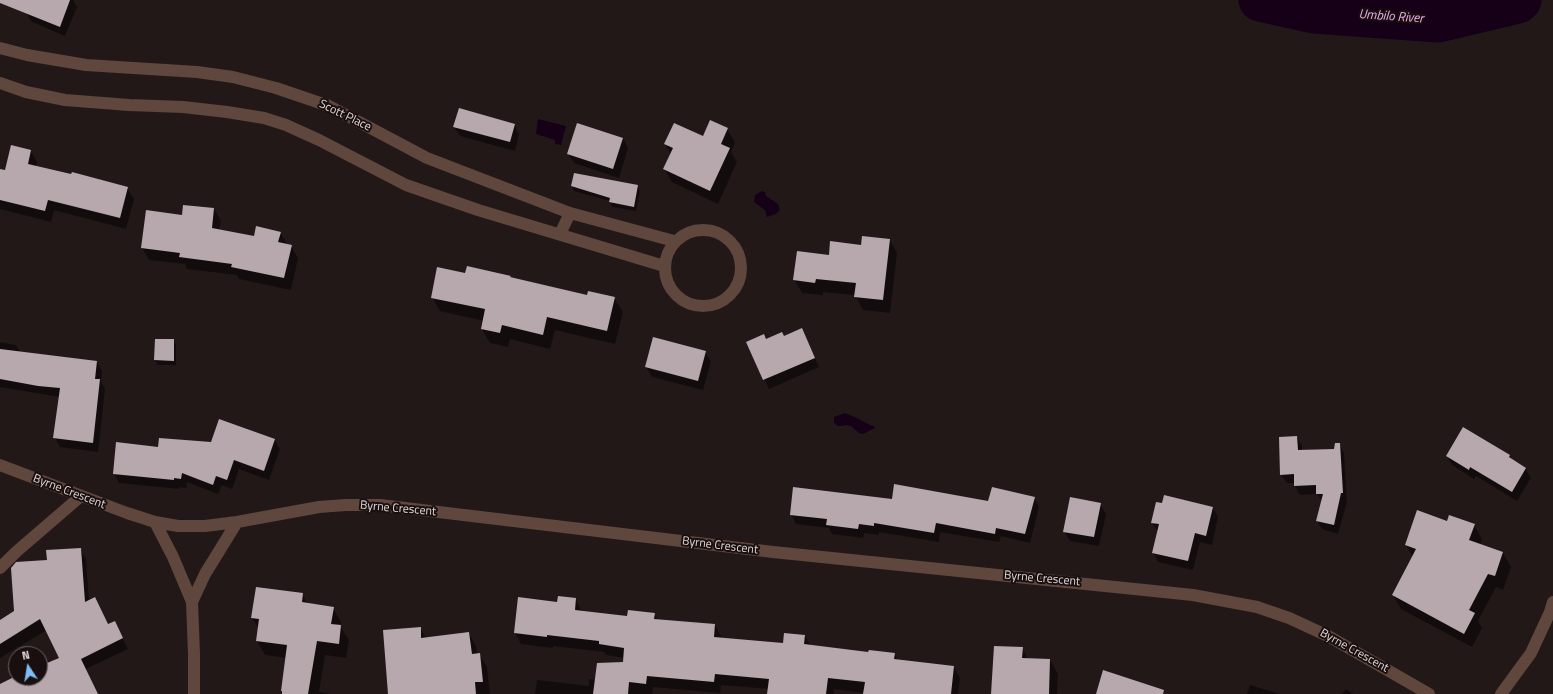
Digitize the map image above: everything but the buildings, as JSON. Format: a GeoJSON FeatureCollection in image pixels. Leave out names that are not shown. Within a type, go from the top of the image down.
{"type":"FeatureCollection","features":[{"type":"Feature","properties":{"kind":"street","name":"Scott Place"},"geometry":{"type":"LineString","coordinates":[[0,48],[27,55],[86,65],[197,72],[233,77],[276,88],[329,106],[427,158],[570,213],[674,241]]}},
{"type":"Feature","properties":{"kind":"street"},"geometry":{"type":"LineString","coordinates":[[0,83],[26,92],[64,100],[129,105],[184,107],[264,118],[286,125],[319,140],[406,185],[478,210],[664,266]]}},
{"type":"Feature","properties":{"kind":"street"},"geometry":{"type":"LineString","coordinates":[[560,234],[570,213]]}},
{"type":"Feature","properties":{"kind":"street"},"geometry":{"type":"LineString","coordinates":[[707,229],[724,235],[737,248],[742,265],[739,283],[728,298],[712,306],[694,306],[678,298],[667,283],[664,266],[665,257],[674,241],[689,231],[707,229]]}},
{"type":"Feature","properties":{"kind":"street","name":"Byrne Crescent"},"geometry":{"type":"LineString","coordinates":[[0,465],[155,522],[178,526],[205,526],[346,505],[380,505],[773,552],[1193,595],[1257,607],[1288,618],[1328,636],[1429,694]]}},
{"type":"Feature","properties":{"kind":"street"},"geometry":{"type":"LineString","coordinates":[[0,568],[11,556],[81,496]]}},
{"type":"Feature","properties":{"kind":"street"},"geometry":{"type":"LineString","coordinates":[[155,522],[173,557],[192,602],[194,694]]}},
{"type":"Feature","properties":{"kind":"street"},"geometry":{"type":"LineString","coordinates":[[192,602],[205,574],[237,522]]}},
{"type":"Feature","properties":{"kind":"street"},"geometry":{"type":"LineString","coordinates":[[1501,694],[1531,653],[1550,612],[1553,602]]}},
{"type":"Feature","properties":{"kind":"shaded area"},"geometry":{"type":"Polygon","coordinates":[[[538,119],[566,126],[561,145],[555,144],[555,140],[536,134],[538,119]]]}},
{"type":"Feature","properties":{"kind":"shaded area"},"geometry":{"type":"Polygon","coordinates":[[[762,191],[765,192],[766,196],[778,204],[780,210],[776,214],[767,217],[765,210],[754,202],[755,195],[762,191]]]}},
{"type":"Feature","properties":{"kind":"shaded area"},"geometry":{"type":"Polygon","coordinates":[[[845,413],[874,426],[875,428],[863,434],[859,433],[851,426],[838,426],[834,423],[834,417],[845,413]]]}},
{"type":"Feature","properties":{"kind":"waterway","name":"Umbilo River"},"geometry":{"type":"LineString","coordinates":[[1260,0],[1314,12],[1438,21],[1518,2],[1520,0]]}}]}
